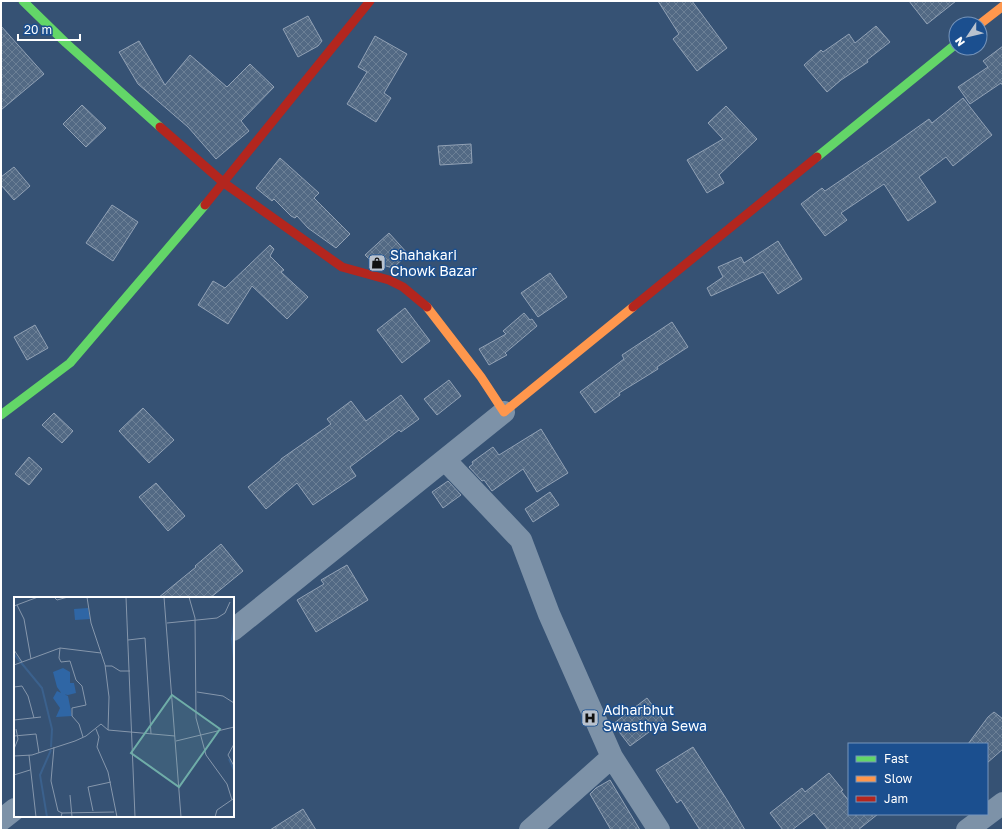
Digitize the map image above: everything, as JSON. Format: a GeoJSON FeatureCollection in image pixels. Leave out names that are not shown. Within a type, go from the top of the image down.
{"type":"FeatureCollection","features":[{"type":"Feature","properties":{"kind":"street"},"geometry":{"type":"LineString","coordinates":[[23,1],[50,25],[66,43],[224,183],[342,267],[389,280],[403,287],[414,296],[428,308],[442,326],[504,412]]}},
{"type":"Feature","properties":{"kind":"street"},"geometry":{"type":"LineString","coordinates":[[1,415],[70,363],[224,183],[370,1]]}},
{"type":"Feature","properties":{"kind":"street"},"geometry":{"type":"LineString","coordinates":[[988,18],[1003,6]]}},
{"type":"Feature","properties":{"kind":"street"},"geometry":{"type":"LineString","coordinates":[[234,629],[445,460],[948,51]]}},
{"type":"Feature","properties":{"kind":"street"},"geometry":{"type":"LineString","coordinates":[[445,460],[521,540],[549,614],[612,757],[659,830]]}},
{"type":"Feature","properties":{"kind":"street"},"geometry":{"type":"LineString","coordinates":[[530,830],[612,757]]}},
{"type":"Feature","properties":{"kind":"street"},"geometry":{"type":"LineString","coordinates":[[988,814],[1003,803]]}},
{"type":"Feature","properties":{"kind":"street"},"geometry":{"type":"LineString","coordinates":[[1,820],[14,810]]}},
{"type":"Feature","properties":{"kind":"street"},"geometry":{"type":"LineString","coordinates":[[967,830],[987,815]]}},
{"type":"Feature","properties":{"kind":"building"},"geometry":{"type":"Polygon","coordinates":[[[658,1],[692,1],[727,48],[697,71],[673,39],[679,34],[658,1]]]}},
{"type":"Feature","properties":{"kind":"building"},"geometry":{"type":"Polygon","coordinates":[[[909,1],[956,1],[927,24],[909,1]]]}},
{"type":"Feature","properties":{"kind":"building"},"geometry":{"type":"Polygon","coordinates":[[[308,16],[322,41],[318,46],[298,57],[283,29],[308,16]]]}},
{"type":"Feature","properties":{"kind":"building"},"geometry":{"type":"Polygon","coordinates":[[[1,26],[44,74],[1,110],[1,26]]]}},
{"type":"Feature","properties":{"kind":"building"},"geometry":{"type":"Polygon","coordinates":[[[876,26],[890,42],[867,60],[868,62],[841,80],[827,92],[804,65],[821,50],[823,52],[849,34],[855,43],[876,26]]]}},
{"type":"Feature","properties":{"kind":"building"},"geometry":{"type":"Polygon","coordinates":[[[375,36],[407,54],[384,93],[391,98],[376,122],[347,104],[367,72],[358,67],[375,36]]]}},
{"type":"Feature","properties":{"kind":"building"},"geometry":{"type":"Polygon","coordinates":[[[139,41],[165,85],[190,55],[227,87],[250,64],[274,87],[241,121],[249,131],[216,159],[188,127],[138,84],[119,52],[139,41]]]}},
{"type":"Feature","properties":{"kind":"building"},"geometry":{"type":"Polygon","coordinates":[[[1003,46],[1003,86],[1001,83],[970,104],[958,87],[988,67],[983,61],[1003,46]]]}},
{"type":"Feature","properties":{"kind":"building"},"geometry":{"type":"Polygon","coordinates":[[[963,98],[992,135],[953,166],[946,157],[919,177],[936,202],[908,221],[884,184],[841,213],[847,220],[825,236],[801,204],[822,188],[825,191],[929,119],[932,123],[963,98]]]}},
{"type":"Feature","properties":{"kind":"building"},"geometry":{"type":"Polygon","coordinates":[[[82,105],[106,128],[86,147],[63,124],[82,105]]]}},
{"type":"Feature","properties":{"kind":"building"},"geometry":{"type":"Polygon","coordinates":[[[726,106],[757,139],[719,175],[724,183],[707,193],[687,160],[723,139],[708,123],[726,106]]]}},
{"type":"Feature","properties":{"kind":"building"},"geometry":{"type":"Polygon","coordinates":[[[471,144],[472,163],[440,165],[438,146],[471,144]]]}},
{"type":"Feature","properties":{"kind":"building"},"geometry":{"type":"Polygon","coordinates":[[[280,158],[319,193],[314,198],[350,234],[336,248],[308,228],[297,216],[295,218],[291,216],[274,199],[272,201],[256,188],[280,158]]]}},
{"type":"Feature","properties":{"kind":"building"},"geometry":{"type":"Polygon","coordinates":[[[14,167],[30,186],[14,200],[1,185],[1,177],[14,167]]]}},
{"type":"Feature","properties":{"kind":"building"},"geometry":{"type":"Polygon","coordinates":[[[112,205],[138,222],[113,261],[86,243],[112,205]]]}},
{"type":"Feature","properties":{"kind":"building"},"geometry":{"type":"Polygon","coordinates":[[[389,233],[408,254],[393,268],[372,262],[365,255],[389,233]]]}},
{"type":"Feature","properties":{"kind":"building"},"geometry":{"type":"Polygon","coordinates":[[[778,241],[802,279],[778,294],[763,272],[711,296],[707,288],[723,277],[718,267],[741,257],[744,263],[778,241]]]}},
{"type":"Feature","properties":{"kind":"building"},"geometry":{"type":"Polygon","coordinates":[[[270,245],[274,249],[270,256],[284,270],[281,272],[308,297],[287,319],[252,286],[228,324],[198,305],[213,281],[225,288],[270,245]]]}},
{"type":"Feature","properties":{"kind":"building"},"geometry":{"type":"Polygon","coordinates":[[[550,273],[567,297],[538,317],[521,293],[550,273]]]}},
{"type":"Feature","properties":{"kind":"building"},"geometry":{"type":"Polygon","coordinates":[[[405,308],[430,341],[402,363],[377,330],[405,308]]]}},
{"type":"Feature","properties":{"kind":"building"},"geometry":{"type":"Polygon","coordinates":[[[524,313],[530,320],[532,319],[537,326],[505,353],[507,355],[489,365],[479,349],[506,334],[503,331],[524,313]]]}},
{"type":"Feature","properties":{"kind":"building"},"geometry":{"type":"Polygon","coordinates":[[[672,322],[688,347],[657,367],[658,369],[619,393],[620,395],[595,413],[580,392],[624,359],[622,355],[672,322]]]}},
{"type":"Feature","properties":{"kind":"building"},"geometry":{"type":"Polygon","coordinates":[[[35,325],[48,348],[27,360],[14,337],[35,325]]]}},
{"type":"Feature","properties":{"kind":"building"},"geometry":{"type":"Polygon","coordinates":[[[449,380],[461,396],[437,415],[424,399],[449,380]]]}},
{"type":"Feature","properties":{"kind":"building"},"geometry":{"type":"Polygon","coordinates":[[[401,395],[419,419],[401,432],[399,430],[350,467],[356,476],[313,505],[297,483],[266,509],[248,487],[281,459],[331,424],[327,419],[351,401],[366,421],[401,395]]]}},
{"type":"Feature","properties":{"kind":"building"},"geometry":{"type":"Polygon","coordinates":[[[143,408],[174,440],[149,463],[119,431],[143,408]]]}},
{"type":"Feature","properties":{"kind":"building"},"geometry":{"type":"Polygon","coordinates":[[[54,413],[73,431],[62,443],[42,425],[54,413]]]}},
{"type":"Feature","properties":{"kind":"building"},"geometry":{"type":"Polygon","coordinates":[[[541,429],[568,473],[537,492],[523,469],[492,491],[484,480],[482,481],[469,467],[473,464],[472,462],[493,447],[499,455],[541,429]]]}},
{"type":"Feature","properties":{"kind":"building"},"geometry":{"type":"Polygon","coordinates":[[[29,457],[42,469],[29,485],[15,474],[29,457]]]}},
{"type":"Feature","properties":{"kind":"building"},"geometry":{"type":"Polygon","coordinates":[[[448,481],[461,495],[443,508],[432,492],[448,481]]]}},
{"type":"Feature","properties":{"kind":"building"},"geometry":{"type":"Polygon","coordinates":[[[156,483],[185,516],[168,531],[139,497],[156,483]]]}},
{"type":"Feature","properties":{"kind":"building"},"geometry":{"type":"Polygon","coordinates":[[[550,492],[559,505],[533,522],[525,509],[550,492]]]}},
{"type":"Feature","properties":{"kind":"building"},"geometry":{"type":"Polygon","coordinates":[[[221,544],[243,571],[211,597],[159,597],[196,567],[195,566],[221,544]]]}},
{"type":"Feature","properties":{"kind":"building"},"geometry":{"type":"Polygon","coordinates":[[[347,565],[368,600],[316,632],[297,600],[324,584],[321,580],[347,565]]]}},
{"type":"Feature","properties":{"kind":"building"},"geometry":{"type":"Polygon","coordinates":[[[647,698],[664,721],[630,746],[613,724],[647,698]]]}},
{"type":"Feature","properties":{"kind":"building"},"geometry":{"type":"Polygon","coordinates":[[[994,712],[1003,719],[1003,749],[988,762],[988,743],[969,743],[988,717],[994,712]]]}},
{"type":"Feature","properties":{"kind":"building"},"geometry":{"type":"Polygon","coordinates":[[[693,747],[745,830],[700,830],[681,800],[677,803],[656,770],[693,747]]]}},
{"type":"Feature","properties":{"kind":"building"},"geometry":{"type":"Polygon","coordinates":[[[829,773],[843,790],[841,791],[848,800],[848,815],[877,815],[858,830],[828,830],[814,813],[792,830],[783,830],[770,813],[802,788],[805,792],[829,773]]]}},
{"type":"Feature","properties":{"kind":"building"},"geometry":{"type":"Polygon","coordinates":[[[610,780],[640,830],[611,830],[590,794],[596,788],[610,780]]]}},
{"type":"Feature","properties":{"kind":"building"},"geometry":{"type":"Polygon","coordinates":[[[303,809],[316,830],[270,830],[303,809]]]}},
{"type":"Feature","properties":{"kind":"traffic: fast"},"geometry":{"type":"LineString","coordinates":[[23,1],[66,43],[160,127]]}},
{"type":"Feature","properties":{"kind":"traffic: fast"},"geometry":{"type":"LineString","coordinates":[[817,157],[948,51]]}},
{"type":"Feature","properties":{"kind":"traffic: fast"},"geometry":{"type":"LineString","coordinates":[[1,415],[70,363],[205,205]]}},
{"type":"Feature","properties":{"kind":"traffic: slow"},"geometry":{"type":"LineString","coordinates":[[988,18],[1003,6]]}},
{"type":"Feature","properties":{"kind":"traffic: slow"},"geometry":{"type":"LineString","coordinates":[[427,307],[481,377],[504,412],[633,307]]}},
{"type":"Feature","properties":{"kind":"traffic: jam"},"geometry":{"type":"LineString","coordinates":[[205,205],[370,1]]}},
{"type":"Feature","properties":{"kind":"traffic: jam"},"geometry":{"type":"LineString","coordinates":[[160,127],[224,183],[342,267],[389,280],[403,287],[427,307]]}},
{"type":"Feature","properties":{"kind":"traffic: jam"},"geometry":{"type":"LineString","coordinates":[[633,307],[817,157]]}},
{"type":"Feature","properties":{"kind":"place","name":"Shahakari Chowk Bazar"},"geometry":{"type":"Point","coordinates":[377,263]}},
{"type":"Feature","properties":{"kind":"place","name":"Adharbhut Swasthya Sewa"},"geometry":{"type":"Point","coordinates":[590,718]}}]}
